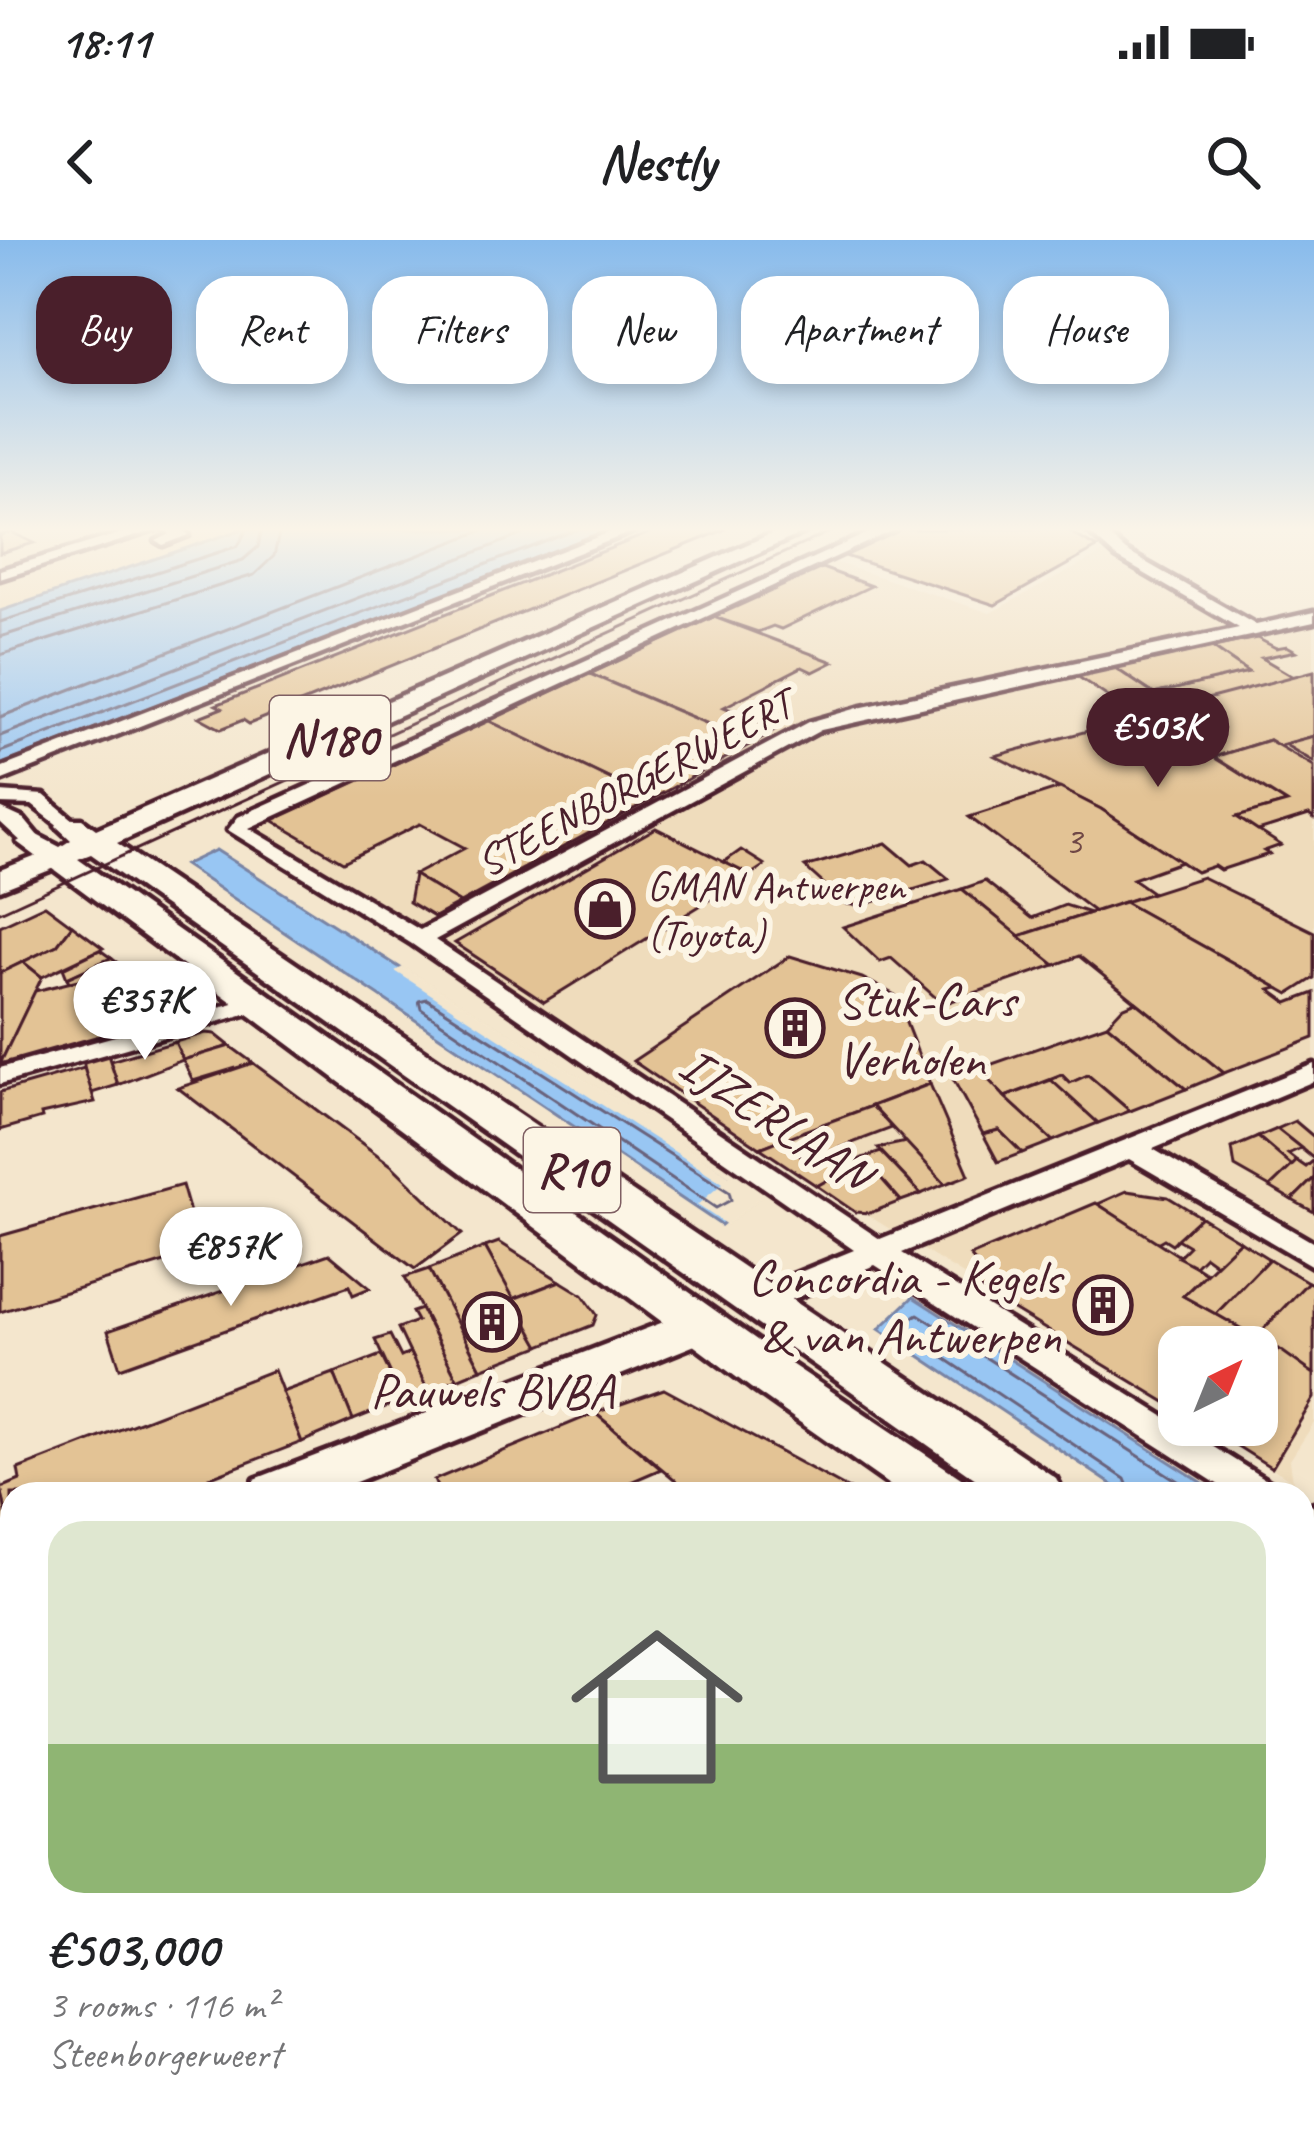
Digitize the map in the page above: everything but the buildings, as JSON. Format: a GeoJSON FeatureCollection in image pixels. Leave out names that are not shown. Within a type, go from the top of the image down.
{"type":"FeatureCollection","features":[{"type":"Feature","properties":{"kind":"main road","name":"N180"},"geometry":{"type":"LineString","coordinates":[[63,842],[573,618]]}},
{"type":"Feature","properties":{"kind":"main road","name":"N180"},"geometry":{"type":"LineString","coordinates":[[63,842],[592,618]]}},
{"type":"Feature","properties":{"kind":"main road","name":"R10"},"geometry":{"type":"LineString","coordinates":[[63,842],[240,1008],[926,1482]]}},
{"type":"Feature","properties":{"kind":"main road","name":"R10"},"geometry":{"type":"LineString","coordinates":[[63,842],[761,1300],[1021,1482]]}},
{"type":"Feature","properties":{"kind":"main road"},"geometry":{"type":"LineString","coordinates":[[700,1325],[761,1300]]}},
{"type":"Feature","properties":{"kind":"street"},"geometry":{"type":"LineString","coordinates":[[0,775],[406,618]]}},
{"type":"Feature","properties":{"kind":"street","name":"IJZERLAAN"},"geometry":{"type":"LineString","coordinates":[[695,618],[237,826],[420,939],[878,1253],[1242,1482]]}},
{"type":"Feature","properties":{"kind":"street"},"geometry":{"type":"LineString","coordinates":[[1233,618],[1252,629]]}},
{"type":"Feature","properties":{"kind":"street","name":"STEENBORGERWEERT"},"geometry":{"type":"LineString","coordinates":[[420,939],[815,726],[1310,618]]}},
{"type":"Feature","properties":{"kind":"street"},"geometry":{"type":"LineString","coordinates":[[4,803],[28,777],[21,767]]}},
{"type":"Feature","properties":{"kind":"street"},"geometry":{"type":"LineString","coordinates":[[4,803],[37,799],[63,842]]}},
{"type":"Feature","properties":{"kind":"street"},"geometry":{"type":"LineString","coordinates":[[4,803],[17,823],[63,842]]}},
{"type":"Feature","properties":{"kind":"street"},"geometry":{"type":"LineString","coordinates":[[0,857],[63,842]]}},
{"type":"Feature","properties":{"kind":"street"},"geometry":{"type":"LineString","coordinates":[[0,881],[63,842]]}},
{"type":"Feature","properties":{"kind":"street"},"geometry":{"type":"LineString","coordinates":[[0,1076],[240,1008]]}},
{"type":"Feature","properties":{"kind":"street"},"geometry":{"type":"LineString","coordinates":[[761,1300],[1314,1072]]}},
{"type":"Feature","properties":{"kind":"street"},"geometry":{"type":"LineString","coordinates":[[1133,1149],[1314,1256]]}},
{"type":"Feature","properties":{"kind":"street"},"geometry":{"type":"LineString","coordinates":[[302,1482],[700,1325]]}},
{"type":"Feature","properties":{"kind":"shaded area"},"geometry":{"type":"Polygon","coordinates":[[[710,618],[1221,618],[1249,634],[1314,623],[1314,1423],[1290,1460],[1293,1481],[1237,1446],[1278,1446],[1278,1326],[1158,1326],[1158,1397],[246,826],[710,618]]]}},
{"type":"Feature","properties":{"kind":"water"},"geometry":{"type":"Polygon","coordinates":[[[0,618],[381,618],[0,765],[0,618]]]}},
{"type":"Feature","properties":{"kind":"water"},"geometry":{"type":"Polygon","coordinates":[[[216,850],[756,1195],[721,1225],[184,865],[216,850]]]}},
{"type":"Feature","properties":{"kind":"water"},"geometry":{"type":"Polygon","coordinates":[[[913,1297],[1201,1482],[1108,1482],[879,1329],[913,1297]]]}},
{"type":"Feature","properties":{"kind":"pier"},"geometry":{"type":"Polygon","coordinates":[[[403,967],[681,1139],[678,1142],[731,1177],[735,1174],[762,1196],[727,1225],[697,1205],[723,1183],[395,971],[403,967]]]}},
{"type":"Feature","properties":{"kind":"tram line"},"geometry":{"type":"LineString","coordinates":[[0,912],[642,618]]}},
{"type":"Feature","properties":{"kind":"place","name":"GMAN Antwerpen (Toyota)"},"geometry":{"type":"Point","coordinates":[605,909]}},
{"type":"Feature","properties":{"kind":"place","name":"Stuk-Cars Verholen"},"geometry":{"type":"Point","coordinates":[795,1028]}},
{"type":"Feature","properties":{"kind":"place","name":"Concordia - Kegels & van Antwerpen"},"geometry":{"type":"Point","coordinates":[1103,1305]}},
{"type":"Feature","properties":{"kind":"place","name":"Pauwels BVBA"},"geometry":{"type":"Point","coordinates":[492,1322]}}]}
